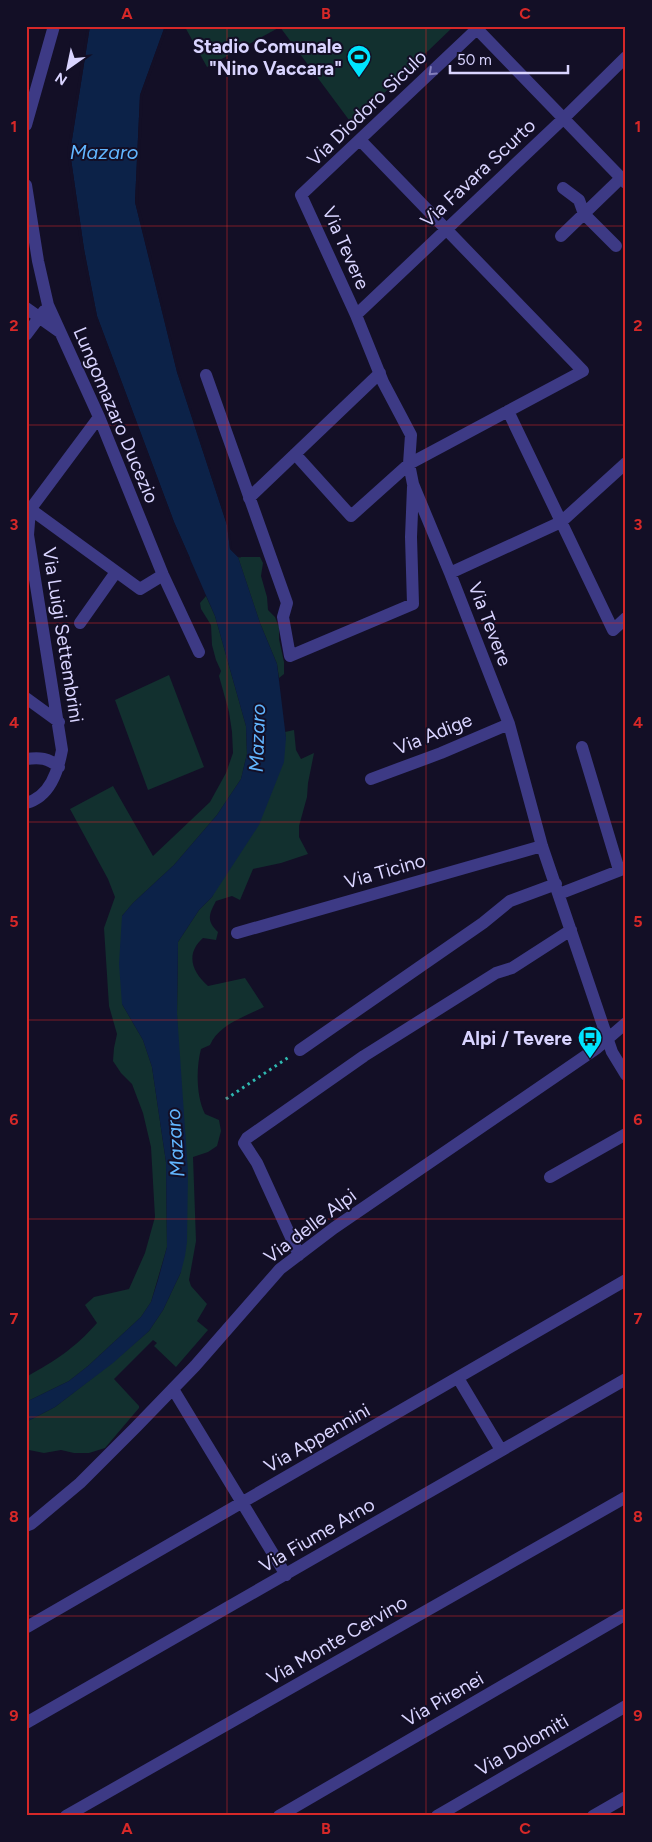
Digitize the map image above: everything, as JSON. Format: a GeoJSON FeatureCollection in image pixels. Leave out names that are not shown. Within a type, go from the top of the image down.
{"type":"FeatureCollection","features":[{"type":"Feature","properties":{"kind":"street"},"geometry":{"type":"LineString","coordinates":[[26,125],[54,26]]}},
{"type":"Feature","properties":{"kind":"street"},"geometry":{"type":"LineString","coordinates":[[478,28],[623,181],[561,236]]}},
{"type":"Feature","properties":{"kind":"street","name":"Via Diodoro Siculo"},"geometry":{"type":"LineString","coordinates":[[302,195],[478,28]]}},
{"type":"Feature","properties":{"kind":"street","name":"Via Favara Scurto"},"geometry":{"type":"LineString","coordinates":[[356,315],[626,57]]}},
{"type":"Feature","properties":{"kind":"street"},"geometry":{"type":"LineString","coordinates":[[294,454],[351,516],[409,464],[583,371],[360,140]]}},
{"type":"Feature","properties":{"kind":"street","name":"Lungomazaro Ducezio"},"geometry":{"type":"LineString","coordinates":[[26,185],[38,261],[48,305],[99,417],[163,575],[199,652]]}},
{"type":"Feature","properties":{"kind":"street"},"geometry":{"type":"LineString","coordinates":[[563,188],[579,200],[584,214],[616,246]]}},
{"type":"Feature","properties":{"kind":"street","name":"Via Tevere"},"geometry":{"type":"LineString","coordinates":[[302,195],[380,373],[411,435],[409,464],[414,484],[509,724],[542,846],[599,1017],[612,1052],[626,1075]]}},
{"type":"Feature","properties":{"kind":"street"},"geometry":{"type":"LineString","coordinates":[[26,335],[48,305]]}},
{"type":"Feature","properties":{"kind":"street"},"geometry":{"type":"LineString","coordinates":[[26,308],[60,332]]}},
{"type":"Feature","properties":{"kind":"street"},"geometry":{"type":"LineString","coordinates":[[249,498],[380,373]]}},
{"type":"Feature","properties":{"kind":"street"},"geometry":{"type":"LineString","coordinates":[[206,375],[287,603],[283,616],[290,656],[413,604],[411,537],[414,484]]}},
{"type":"Feature","properties":{"kind":"street"},"geometry":{"type":"LineString","coordinates":[[508,411],[613,630],[626,618]]}},
{"type":"Feature","properties":{"kind":"street"},"geometry":{"type":"LineString","coordinates":[[99,417],[28,510],[140,589],[163,575]]}},
{"type":"Feature","properties":{"kind":"street"},"geometry":{"type":"LineString","coordinates":[[450,572],[561,522],[626,463]]}},
{"type":"Feature","properties":{"kind":"street","name":"Via Luigi Settembrini"},"geometry":{"type":"LineString","coordinates":[[26,803],[33,801],[46,790],[55,778],[62,750],[28,535],[28,510]]}},
{"type":"Feature","properties":{"kind":"street"},"geometry":{"type":"LineString","coordinates":[[80,623],[116,572]]}},
{"type":"Feature","properties":{"kind":"street"},"geometry":{"type":"LineString","coordinates":[[26,698],[32,707],[59,722]]}},
{"type":"Feature","properties":{"kind":"street","name":"Via Adige"},"geometry":{"type":"LineString","coordinates":[[371,779],[441,753],[509,724]]}},
{"type":"Feature","properties":{"kind":"street"},"geometry":{"type":"LineString","coordinates":[[300,1050],[483,923],[510,900],[557,889],[622,869],[582,747]]}},
{"type":"Feature","properties":{"kind":"street"},"geometry":{"type":"LineString","coordinates":[[26,759],[39,757],[50,760],[59,767]]}},
{"type":"Feature","properties":{"kind":"street","name":"Via Ticino"},"geometry":{"type":"LineString","coordinates":[[237,933],[542,846]]}},
{"type":"Feature","properties":{"kind":"street"},"geometry":{"type":"LineString","coordinates":[[299,1255],[257,1163],[244,1142],[247,1138],[364,1056],[496,973],[512,968],[571,930]]}},
{"type":"Feature","properties":{"kind":"street","name":"Via delle Alpi"},"geometry":{"type":"LineString","coordinates":[[26,1526],[31,1524],[80,1483],[173,1389],[280,1269],[334,1228],[608,1040],[626,1022]]}},
{"type":"Feature","properties":{"kind":"street"},"geometry":{"type":"LineString","coordinates":[[550,1177],[626,1134]]}},
{"type":"Feature","properties":{"kind":"street","name":"Via Appennini"},"geometry":{"type":"LineString","coordinates":[[27,1627],[626,1280]]}},
{"type":"Feature","properties":{"kind":"street"},"geometry":{"type":"LineString","coordinates":[[458,1378],[501,1450]]}},
{"type":"Feature","properties":{"kind":"street","name":"Via Fiume Arno"},"geometry":{"type":"LineString","coordinates":[[26,1724],[626,1379]]}},
{"type":"Feature","properties":{"kind":"street"},"geometry":{"type":"LineString","coordinates":[[173,1389],[286,1574]]}},
{"type":"Feature","properties":{"kind":"street","name":"Via Monte Cervino"},"geometry":{"type":"LineString","coordinates":[[66,1816],[626,1496]]}},
{"type":"Feature","properties":{"kind":"street","name":"Via Pirenei"},"geometry":{"type":"LineString","coordinates":[[279,1816],[626,1614]]}},
{"type":"Feature","properties":{"kind":"street","name":"Via Dolomiti"},"geometry":{"type":"LineString","coordinates":[[437,1816],[626,1706]]}},
{"type":"Feature","properties":{"kind":"street"},"geometry":{"type":"LineString","coordinates":[[593,1816],[626,1797]]}},
{"type":"Feature","properties":{"kind":"path"},"geometry":{"type":"LineString","coordinates":[[226,1099],[300,1050]]}},
{"type":"Feature","properties":{"kind":"green space","name":"Stadio Comunale \"Nino Vaccara\""},"geometry":{"type":"Polygon","coordinates":[[[454,26],[352,124],[280,27],[207,67],[185,27],[454,26]]]}},
{"type":"Feature","properties":{"kind":"green space"},"geometry":{"type":"Polygon","coordinates":[[[238,557],[260,557],[263,563],[261,576],[267,597],[268,610],[275,617],[279,627],[279,639],[284,662],[284,674],[279,678],[277,664],[260,623],[238,557]]]}},
{"type":"Feature","properties":{"kind":"green space"},"geometry":{"type":"Polygon","coordinates":[[[206,596],[215,616],[246,726],[247,754],[241,779],[217,815],[174,865],[133,903],[122,916],[122,1004],[143,1040],[152,1067],[166,1162],[167,1247],[151,1302],[141,1317],[69,1381],[26,1402],[26,1377],[64,1353],[81,1340],[97,1323],[85,1305],[94,1297],[129,1289],[145,1253],[155,1217],[151,1147],[143,1113],[132,1084],[113,1061],[117,1034],[109,1006],[104,928],[115,897],[108,879],[70,809],[113,786],[153,856],[210,802],[226,773],[233,753],[229,712],[219,676],[221,671],[212,645],[211,625],[201,609],[200,603],[206,596]]]}},
{"type":"Feature","properties":{"kind":"green space"},"geometry":{"type":"Polygon","coordinates":[[[169,675],[204,767],[148,790],[115,700],[169,675]]]}},
{"type":"Feature","properties":{"kind":"green space"},"geometry":{"type":"Polygon","coordinates":[[[294,730],[296,750],[301,759],[314,753],[307,797],[299,826],[299,837],[308,854],[281,863],[253,869],[240,900],[232,896],[216,901],[210,921],[218,932],[216,940],[203,938],[197,944],[192,957],[198,975],[208,986],[245,978],[264,1007],[241,1018],[219,1032],[210,1045],[201,1049],[199,1057],[198,1082],[202,1107],[205,1114],[219,1120],[221,1131],[217,1146],[208,1152],[193,1157],[196,1241],[189,1280],[191,1286],[207,1304],[197,1321],[208,1330],[176,1367],[154,1346],[157,1343],[153,1340],[114,1379],[139,1408],[105,1448],[89,1453],[74,1453],[61,1450],[44,1453],[29,1450],[26,1444],[26,1422],[55,1407],[112,1363],[149,1331],[163,1310],[181,1272],[177,1013],[178,942],[199,910],[212,897],[286,738],[285,732],[294,730]]]}},
{"type":"Feature","properties":{"kind":"water","name":"Mazaro"},"geometry":{"type":"Polygon","coordinates":[[[90,26],[165,26],[140,95],[135,202],[177,372],[227,525],[230,549],[238,557],[260,623],[277,664],[286,738],[284,762],[259,825],[212,897],[199,910],[178,942],[177,1013],[188,1172],[187,1242],[181,1272],[163,1310],[149,1331],[113,1363],[55,1407],[26,1422],[26,1402],[69,1381],[88,1366],[141,1317],[151,1302],[167,1247],[166,1162],[152,1067],[143,1040],[122,1004],[119,964],[122,916],[133,903],[174,865],[217,815],[241,779],[247,754],[246,726],[215,616],[174,522],[97,316],[84,249],[70,152],[90,26]]]}},
{"type":"Feature","properties":{"kind":"pier"},"geometry":{"type":"Polygon","coordinates":[[[87,26],[90,26],[70,152],[84,249],[97,316],[174,522],[190,558],[187,559],[95,316],[81,250],[67,152],[87,26]]]}},
{"type":"Feature","properties":{"kind":"pier"},"geometry":{"type":"Polygon","coordinates":[[[165,26],[168,26],[143,96],[138,201],[179,371],[229,525],[232,548],[241,558],[230,549],[227,525],[177,372],[135,202],[140,95],[165,26]]]}},
{"type":"Feature","properties":{"kind":"place","name":"Stadio Comunale \"Nino Vaccara\""},"geometry":{"type":"Point","coordinates":[359,78]}},
{"type":"Feature","properties":{"kind":"place","name":"Alpi / Tevere"},"geometry":{"type":"Point","coordinates":[590,1059]}}]}
